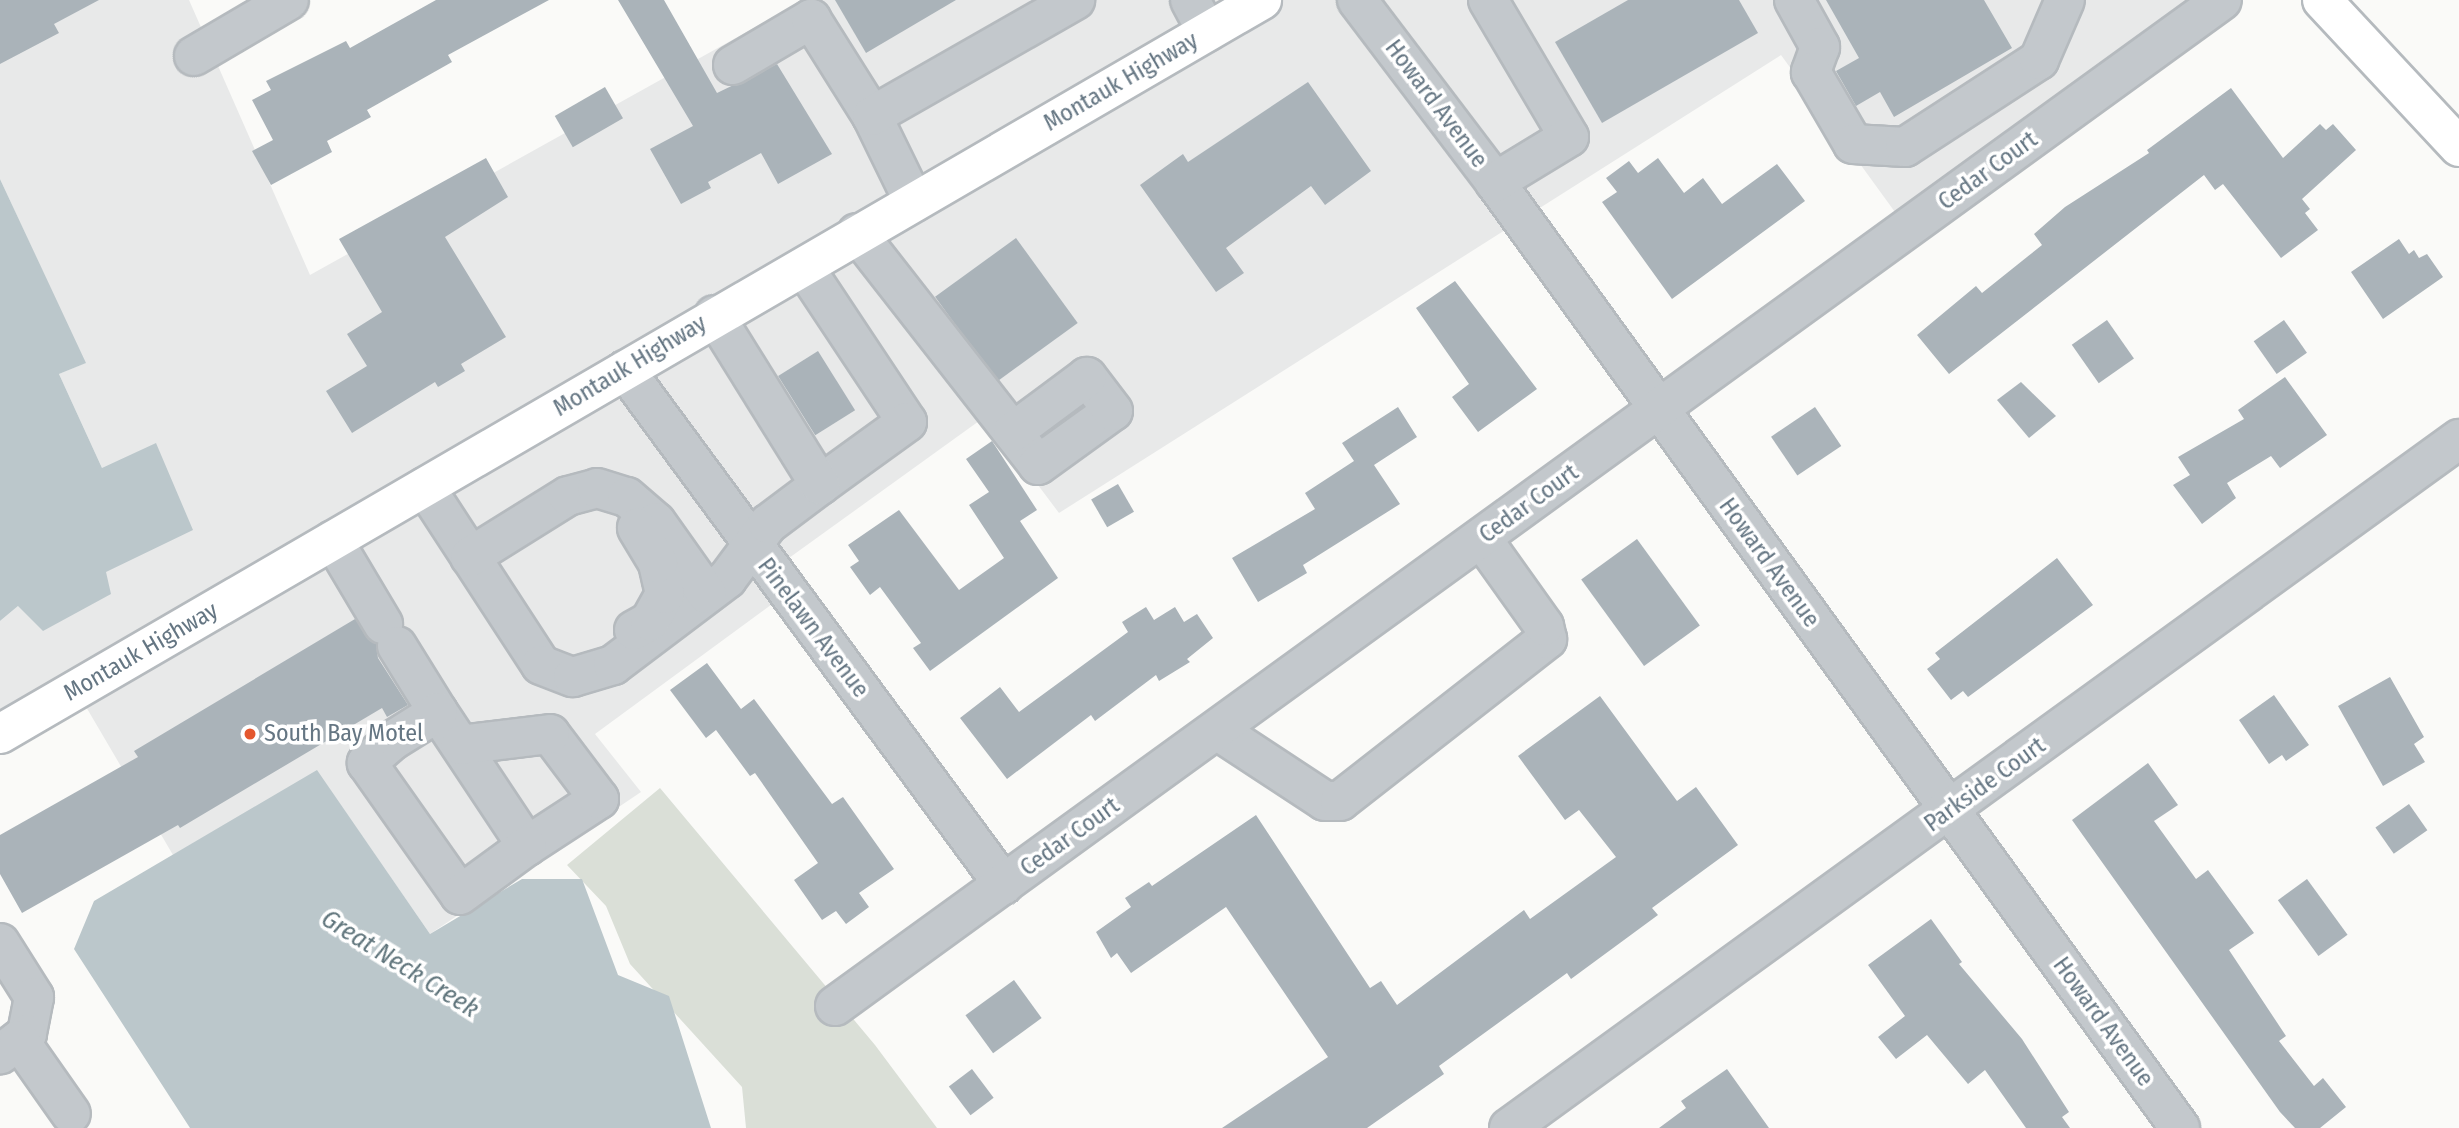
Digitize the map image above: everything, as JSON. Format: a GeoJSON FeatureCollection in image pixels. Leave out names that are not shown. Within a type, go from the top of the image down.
{"type":"FeatureCollection","features":[{"type":"Feature","properties":{"kind":"main road","name":"Montauk Highway"},"geometry":{"type":"LineString","coordinates":[[0,734],[715,315],[804,267],[914,202],[1199,16],[1262,0]]}},
{"type":"Feature","properties":{"kind":"main road"},"geometry":{"type":"LineString","coordinates":[[2322,0],[2459,147]]}},
{"type":"Feature","properties":{"kind":"street"},"geometry":{"type":"LineString","coordinates":[[194,56],[289,0]]}},
{"type":"Feature","properties":{"kind":"street"},"geometry":{"type":"LineString","coordinates":[[872,116],[1075,0]]}},
{"type":"Feature","properties":{"kind":"street","name":"Howard Avenue"},"geometry":{"type":"LineString","coordinates":[[1357,0],[1495,182],[1658,411],[2180,1128]]}},
{"type":"Feature","properties":{"kind":"street"},"geometry":{"type":"LineString","coordinates":[[1488,0],[1569,137],[1495,182]]}},
{"type":"Feature","properties":{"kind":"street"},"geometry":{"type":"LineString","coordinates":[[1794,0],[1820,47],[1811,72],[1853,144],[1905,147],[2039,60],[2065,0]]}},
{"type":"Feature","properties":{"kind":"street","name":"Cedar Court"},"geometry":{"type":"LineString","coordinates":[[835,1006],[2222,0]]}},
{"type":"Feature","properties":{"kind":"street"},"geometry":{"type":"LineString","coordinates":[[733,65],[811,19],[872,116],[914,202]]}},
{"type":"Feature","properties":{"kind":"street"},"geometry":{"type":"LineString","coordinates":[[858,233],[1013,432]]}},
{"type":"Feature","properties":{"kind":"street"},"geometry":{"type":"LineString","coordinates":[[425,487],[541,665],[573,677],[613,665],[707,594],[754,548],[768,524],[907,422],[804,267]]}},
{"type":"Feature","properties":{"kind":"street"},"geometry":{"type":"LineString","coordinates":[[715,315],[820,485]]}},
{"type":"Feature","properties":{"kind":"street","name":"Pinelawn Avenue"},"geometry":{"type":"LineString","coordinates":[[625,370],[1004,885]]}},
{"type":"Feature","properties":{"kind":"street","name":"Parkside Court"},"geometry":{"type":"LineString","coordinates":[[1509,1128],[1951,811],[2459,439]]}},
{"type":"Feature","properties":{"kind":"street"},"geometry":{"type":"LineString","coordinates":[[470,557],[568,495],[597,488],[627,497],[656,522],[707,594]]}},
{"type":"Feature","properties":{"kind":"street"},"geometry":{"type":"LineString","coordinates":[[541,665],[573,661],[606,647],[650,621],[666,594],[658,563],[635,524],[627,497]]}},
{"type":"Feature","properties":{"kind":"street"},"geometry":{"type":"LineString","coordinates":[[1217,730],[1325,801],[1340,801],[1547,639],[1544,626],[1482,539]]}},
{"type":"Feature","properties":{"kind":"street"},"geometry":{"type":"LineString","coordinates":[[333,540],[438,712],[527,846]]}},
{"type":"Feature","properties":{"kind":"street"},"geometry":{"type":"LineString","coordinates":[[438,712],[393,740],[367,763],[460,895],[527,846],[599,799],[550,734],[461,746]]}},
{"type":"Feature","properties":{"kind":"street"},"geometry":{"type":"LineString","coordinates":[[0,943],[34,997],[27,1034],[9,1047],[71,1114]]}},
{"type":"Feature","properties":{"kind":"shaded area"},"geometry":{"type":"Polygon","coordinates":[[[0,0],[189,0],[310,275],[804,0],[2200,0],[1900,219],[1781,55],[1059,513],[986,416],[764,576],[779,599],[595,734],[641,792],[430,934],[317,771],[173,855],[72,683],[0,723],[0,621],[18,606],[106,572],[102,468],[59,374],[85,363],[0,179],[0,0]]]}},
{"type":"Feature","properties":{"kind":"shaded area"},"geometry":{"type":"Polygon","coordinates":[[[660,788],[875,1045],[937,1128],[746,1128],[742,1087],[630,964],[606,906],[567,865],[660,788]]]}},
{"type":"Feature","properties":{"kind":"water"},"geometry":{"type":"Polygon","coordinates":[[[0,179],[86,363],[59,374],[102,468],[156,443],[193,530],[106,572],[111,594],[43,631],[18,606],[0,621],[0,179]]]}},
{"type":"Feature","properties":{"kind":"water","name":"Great Neck Creek"},"geometry":{"type":"Polygon","coordinates":[[[317,770],[430,934],[522,879],[582,879],[618,975],[669,996],[711,1128],[190,1128],[74,949],[94,901],[317,770]]]}},
{"type":"Feature","properties":{"kind":"building"},"geometry":{"type":"Polygon","coordinates":[[[0,0],[99,0],[54,24],[59,33],[0,64],[0,0]]]}},
{"type":"Feature","properties":{"kind":"building"},"geometry":{"type":"Polygon","coordinates":[[[436,0],[549,0],[448,55],[452,62],[367,110],[371,117],[327,141],[332,152],[271,185],[252,151],[273,140],[252,100],[271,90],[266,81],[346,41],[350,48],[436,0]]]}},
{"type":"Feature","properties":{"kind":"building"},"geometry":{"type":"Polygon","coordinates":[[[618,0],[664,0],[717,93],[777,64],[832,154],[778,184],[761,153],[708,182],[711,188],[681,204],[650,149],[693,126],[618,0]]]}},
{"type":"Feature","properties":{"kind":"building"},"geometry":{"type":"Polygon","coordinates":[[[835,0],[956,0],[866,53],[835,0]]]}},
{"type":"Feature","properties":{"kind":"building"},"geometry":{"type":"Polygon","coordinates":[[[1628,0],[1739,0],[1758,33],[1602,123],[1555,42],[1628,0]]]}},
{"type":"Feature","properties":{"kind":"building"},"geometry":{"type":"Polygon","coordinates":[[[1826,0],[1984,0],[2012,48],[1894,117],[1880,92],[1856,106],[1836,71],[1859,58],[1826,0]]]}},
{"type":"Feature","properties":{"kind":"building"},"geometry":{"type":"Polygon","coordinates":[[[1308,82],[1371,171],[1325,205],[1311,186],[1226,248],[1244,273],[1216,292],[1140,185],[1183,154],[1188,162],[1308,82]]]}},
{"type":"Feature","properties":{"kind":"building"},"geometry":{"type":"Polygon","coordinates":[[[605,87],[623,118],[573,147],[555,116],[605,87]]]}},
{"type":"Feature","properties":{"kind":"building"},"geometry":{"type":"Polygon","coordinates":[[[2231,88],[2283,158],[2320,124],[2326,130],[2333,124],[2356,150],[2302,199],[2310,209],[2305,213],[2318,230],[2281,258],[2223,184],[2215,190],[2204,175],[1949,374],[1917,335],[1976,286],[1982,293],[2042,245],[2034,234],[2065,207],[2149,153],[2147,150],[2231,88]]]}},
{"type":"Feature","properties":{"kind":"building"},"geometry":{"type":"Polygon","coordinates":[[[486,158],[508,197],[445,237],[506,337],[461,364],[465,371],[438,387],[435,382],[352,433],[326,391],[367,366],[347,334],[382,312],[339,239],[486,158]]]}},
{"type":"Feature","properties":{"kind":"building"},"geometry":{"type":"Polygon","coordinates":[[[1658,158],[1684,193],[1703,178],[1722,204],[1777,164],[1805,201],[1672,299],[1602,202],[1617,192],[1606,178],[1629,161],[1638,173],[1658,158]]]}},
{"type":"Feature","properties":{"kind":"building"},"geometry":{"type":"Polygon","coordinates":[[[1016,238],[1078,323],[997,382],[935,297],[1016,238]]]}},
{"type":"Feature","properties":{"kind":"building"},"geometry":{"type":"Polygon","coordinates":[[[2399,239],[2409,254],[2414,250],[2419,258],[2427,254],[2443,277],[2383,319],[2351,272],[2399,239]]]}},
{"type":"Feature","properties":{"kind":"building"},"geometry":{"type":"Polygon","coordinates":[[[1455,281],[1537,389],[1478,432],[1452,397],[1469,384],[1416,308],[1455,281]]]}},
{"type":"Feature","properties":{"kind":"building"},"geometry":{"type":"Polygon","coordinates":[[[2107,320],[2134,359],[2099,383],[2072,345],[2107,320]]]}},
{"type":"Feature","properties":{"kind":"building"},"geometry":{"type":"Polygon","coordinates":[[[2284,320],[2307,353],[2277,374],[2254,341],[2284,320]]]}},
{"type":"Feature","properties":{"kind":"building"},"geometry":{"type":"Polygon","coordinates":[[[818,351],[855,410],[815,435],[778,376],[818,351]]]}},
{"type":"Feature","properties":{"kind":"building"},"geometry":{"type":"Polygon","coordinates":[[[2285,377],[2327,435],[2280,468],[2271,456],[2227,483],[2236,498],[2202,524],[2173,485],[2190,475],[2178,457],[2244,419],[2238,410],[2285,377]]]}},
{"type":"Feature","properties":{"kind":"building"},"geometry":{"type":"Polygon","coordinates":[[[2021,382],[2056,416],[2029,438],[1997,400],[2021,382]]]}},
{"type":"Feature","properties":{"kind":"building"},"geometry":{"type":"Polygon","coordinates":[[[1398,407],[1417,437],[1374,465],[1400,504],[1303,565],[1307,573],[1258,602],[1232,558],[1315,509],[1305,493],[1354,461],[1342,443],[1398,407]]]}},
{"type":"Feature","properties":{"kind":"building"},"geometry":{"type":"Polygon","coordinates":[[[1815,407],[1841,446],[1797,476],[1771,437],[1815,407]]]}},
{"type":"Feature","properties":{"kind":"building"},"geometry":{"type":"Polygon","coordinates":[[[992,441],[1037,510],[1020,521],[1058,578],[930,671],[913,648],[921,643],[880,587],[870,595],[850,567],[859,561],[848,545],[899,510],[959,590],[1004,558],[969,505],[989,492],[966,459],[992,441]]]}},
{"type":"Feature","properties":{"kind":"building"},"geometry":{"type":"Polygon","coordinates":[[[1118,484],[1134,512],[1107,527],[1091,500],[1118,484]]]}},
{"type":"Feature","properties":{"kind":"building"},"geometry":{"type":"Polygon","coordinates":[[[1637,539],[1700,626],[1644,666],[1581,580],[1637,539]]]}},
{"type":"Feature","properties":{"kind":"building"},"geometry":{"type":"Polygon","coordinates":[[[2057,558],[2093,605],[1968,697],[1963,691],[1951,700],[1927,669],[1940,659],[1935,653],[2057,558]]]}},
{"type":"Feature","properties":{"kind":"building"},"geometry":{"type":"Polygon","coordinates":[[[1146,607],[1154,620],[1175,607],[1184,622],[1197,614],[1213,638],[1187,659],[1190,662],[1159,681],[1156,675],[1095,721],[1091,715],[1007,779],[960,718],[1000,687],[1019,712],[1128,632],[1122,622],[1146,607]]]}},
{"type":"Feature","properties":{"kind":"building","name":"South Bay Motel"},"geometry":{"type":"Polygon","coordinates":[[[355,619],[376,644],[378,658],[408,705],[387,717],[382,708],[180,828],[178,825],[22,913],[0,874],[0,835],[138,757],[134,751],[355,619]]]}},
{"type":"Feature","properties":{"kind":"building"},"geometry":{"type":"Polygon","coordinates":[[[707,663],[741,709],[754,699],[832,804],[843,797],[894,869],[859,893],[869,907],[846,924],[836,911],[822,920],[794,880],[818,863],[755,773],[750,776],[716,730],[706,738],[670,690],[707,663]]]}},
{"type":"Feature","properties":{"kind":"building"},"geometry":{"type":"Polygon","coordinates":[[[2390,677],[2424,737],[2414,744],[2425,762],[2383,786],[2338,706],[2390,677]]]}},
{"type":"Feature","properties":{"kind":"building"},"geometry":{"type":"Polygon","coordinates":[[[2274,695],[2309,745],[2286,761],[2282,755],[2269,764],[2239,720],[2274,695]]]}},
{"type":"Feature","properties":{"kind":"building"},"geometry":{"type":"Polygon","coordinates":[[[1600,696],[1677,801],[1696,787],[1738,845],[1652,908],[1658,915],[1571,979],[1567,973],[1439,1066],[1444,1074],[1367,1128],[1222,1128],[1328,1057],[1226,907],[1131,973],[1117,953],[1111,958],[1096,932],[1131,907],[1125,898],[1149,882],[1152,886],[1256,815],[1370,988],[1381,981],[1397,1005],[1524,910],[1530,919],[1616,857],[1579,810],[1565,820],[1518,756],[1600,696]]]}},
{"type":"Feature","properties":{"kind":"building"},"geometry":{"type":"Polygon","coordinates":[[[2148,763],[2178,805],[2154,821],[2196,879],[2208,870],[2254,933],[2229,950],[2286,1036],[2279,1041],[2314,1086],[2323,1078],[2346,1107],[2320,1128],[2295,1128],[2280,1112],[2072,820],[2148,763]]]}},
{"type":"Feature","properties":{"kind":"building"},"geometry":{"type":"Polygon","coordinates":[[[2409,804],[2427,830],[2394,854],[2375,828],[2409,804]]]}},
{"type":"Feature","properties":{"kind":"building"},"geometry":{"type":"Polygon","coordinates":[[[2307,879],[2348,935],[2318,956],[2278,900],[2307,879]]]}},
{"type":"Feature","properties":{"kind":"building"},"geometry":{"type":"Polygon","coordinates":[[[1931,919],[1962,962],[1959,964],[2022,1039],[2069,1112],[2062,1117],[2070,1128],[2026,1128],[1985,1070],[1968,1084],[1927,1035],[1896,1059],[1878,1037],[1905,1016],[1868,965],[1931,919]]]}},
{"type":"Feature","properties":{"kind":"building"},"geometry":{"type":"Polygon","coordinates":[[[1014,980],[1042,1018],[993,1053],[965,1015],[1014,980]]]}},
{"type":"Feature","properties":{"kind":"building"},"geometry":{"type":"Polygon","coordinates":[[[972,1069],[994,1098],[971,1115],[949,1086],[972,1069]]]}},
{"type":"Feature","properties":{"kind":"building"},"geometry":{"type":"Polygon","coordinates":[[[1727,1069],[1769,1128],[1659,1128],[1686,1108],[1681,1101],[1727,1069]]]}},
{"type":"Feature","properties":{"kind":"place","name":"South Bay Motel"},"geometry":{"type":"Point","coordinates":[250,734]}}]}
